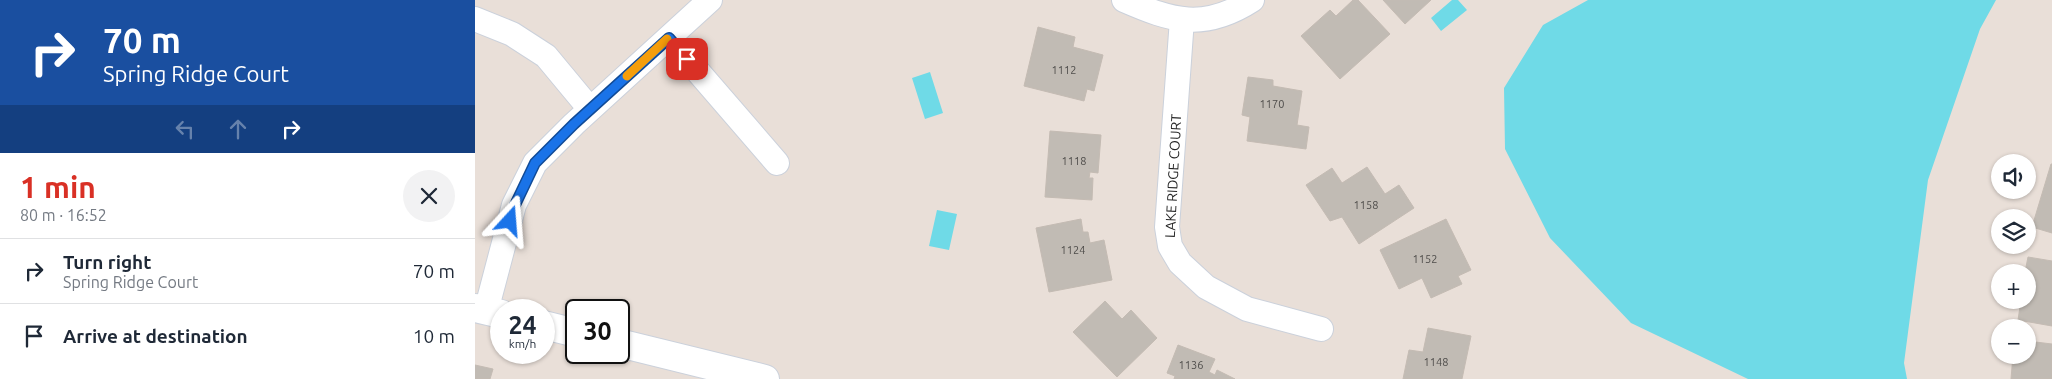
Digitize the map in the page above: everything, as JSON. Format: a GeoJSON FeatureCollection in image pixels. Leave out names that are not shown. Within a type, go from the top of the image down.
{"type":"FeatureCollection","features":[{"type":"Feature","properties":{"kind":"street"},"geometry":{"type":"LineString","coordinates":[[487,311],[515,205],[535,163],[590,109],[710,0]]}},
{"type":"Feature","properties":{"kind":"street"},"geometry":{"type":"LineString","coordinates":[[1123,0],[1157,15],[1199,21],[1215,17],[1252,0]]}},
{"type":"Feature","properties":{"kind":"street","name":"LAKE RIDGE COURT"},"geometry":{"type":"LineString","coordinates":[[1182,18],[1167,227],[1170,246],[1180,263],[1206,287],[1247,309],[1321,330]]}},
{"type":"Feature","properties":{"kind":"street"},"geometry":{"type":"LineString","coordinates":[[475,19],[512,34],[546,56],[590,109]]}},
{"type":"Feature","properties":{"kind":"street"},"geometry":{"type":"LineString","coordinates":[[669,38],[777,162]]}},
{"type":"Feature","properties":{"kind":"street"},"geometry":{"type":"LineString","coordinates":[[630,346],[765,379]]}},
{"type":"Feature","properties":{"kind":"water"},"geometry":{"type":"Polygon","coordinates":[[[1452,0],[1458,0],[1467,10],[1441,31],[1431,18],[1452,0]]]}},
{"type":"Feature","properties":{"kind":"water"},"geometry":{"type":"Polygon","coordinates":[[[1588,0],[1996,0],[1980,29],[1928,180],[1904,363],[1907,379],[1748,379],[1631,323],[1550,238],[1505,149],[1504,88],[1543,25],[1588,0]]]}},
{"type":"Feature","properties":{"kind":"water"},"geometry":{"type":"Polygon","coordinates":[[[930,72],[943,113],[925,119],[912,78],[930,72]]]}},
{"type":"Feature","properties":{"kind":"water"},"geometry":{"type":"Polygon","coordinates":[[[937,210],[957,214],[949,250],[929,246],[937,210]]]}},
{"type":"Feature","properties":{"kind":"building"},"geometry":{"type":"Polygon","coordinates":[[[1353,0],[1358,0],[1390,34],[1340,79],[1301,36],[1330,10],[1336,16],[1353,0]]]}},
{"type":"Feature","properties":{"kind":"building"},"geometry":{"type":"Polygon","coordinates":[[[1383,0],[1431,0],[1405,24],[1383,0]]]}},
{"type":"Feature","properties":{"kind":"building"},"geometry":{"type":"Polygon","coordinates":[[[1038,27],[1075,37],[1073,47],[1103,55],[1094,91],[1087,89],[1084,101],[1024,86],[1038,27]]]}},
{"type":"Feature","properties":{"kind":"building"},"geometry":{"type":"Polygon","coordinates":[[[1248,77],[1273,80],[1273,86],[1302,91],[1297,125],[1309,127],[1306,149],[1247,141],[1250,117],[1242,115],[1248,77]]]}},
{"type":"Feature","properties":{"kind":"building"},"geometry":{"type":"Polygon","coordinates":[[[1050,131],[1101,135],[1098,173],[1090,172],[1089,178],[1093,178],[1092,200],[1045,197],[1050,131]]]}},
{"type":"Feature","properties":{"kind":"building"},"geometry":{"type":"Polygon","coordinates":[[[2052,164],[2052,233],[2036,228],[2036,214],[2052,164]]]}},
{"type":"Feature","properties":{"kind":"building"},"geometry":{"type":"Polygon","coordinates":[[[1367,167],[1385,194],[1399,185],[1414,208],[1359,244],[1342,217],[1330,221],[1306,185],[1332,168],[1342,183],[1367,167]]]}},
{"type":"Feature","properties":{"kind":"building"},"geometry":{"type":"Polygon","coordinates":[[[1081,219],[1083,232],[1088,232],[1090,243],[1104,240],[1112,280],[1049,292],[1036,228],[1081,219]]]}},
{"type":"Feature","properties":{"kind":"building"},"geometry":{"type":"Polygon","coordinates":[[[1446,219],[1471,270],[1458,276],[1462,284],[1431,298],[1422,278],[1399,289],[1380,250],[1446,219]]]}},
{"type":"Feature","properties":{"kind":"building"},"geometry":{"type":"Polygon","coordinates":[[[2028,257],[2052,261],[2052,326],[2036,323],[2036,319],[2018,319],[2020,309],[2036,309],[2036,264],[2027,264],[2028,257]]]}},
{"type":"Feature","properties":{"kind":"building"},"geometry":{"type":"Polygon","coordinates":[[[1105,301],[1122,319],[1131,310],[1157,338],[1117,377],[1073,332],[1105,301]]]}},
{"type":"Feature","properties":{"kind":"building"},"geometry":{"type":"Polygon","coordinates":[[[1428,328],[1471,336],[1462,379],[1403,379],[1409,350],[1423,352],[1428,328]]]}},
{"type":"Feature","properties":{"kind":"building"},"geometry":{"type":"Polygon","coordinates":[[[2036,342],[2052,344],[2052,379],[2011,379],[2012,364],[2036,364],[2036,342]]]}},
{"type":"Feature","properties":{"kind":"building"},"geometry":{"type":"Polygon","coordinates":[[[1178,345],[1215,359],[1209,372],[1215,375],[1217,370],[1235,379],[1174,379],[1175,376],[1167,373],[1178,345]]]}},
{"type":"Feature","properties":{"kind":"building"},"geometry":{"type":"Polygon","coordinates":[[[475,365],[493,369],[490,379],[475,379],[475,365]]]}},
{"type":"Feature","properties":{"kind":"slow traffic"},"geometry":{"type":"LineString","coordinates":[[627,76],[667,39]]}},
{"type":"Feature","properties":{"kind":"route"},"geometry":{"type":"LineString","coordinates":[[510,221],[515,205],[535,163],[582,116],[669,38],[687,59]]}}]}
